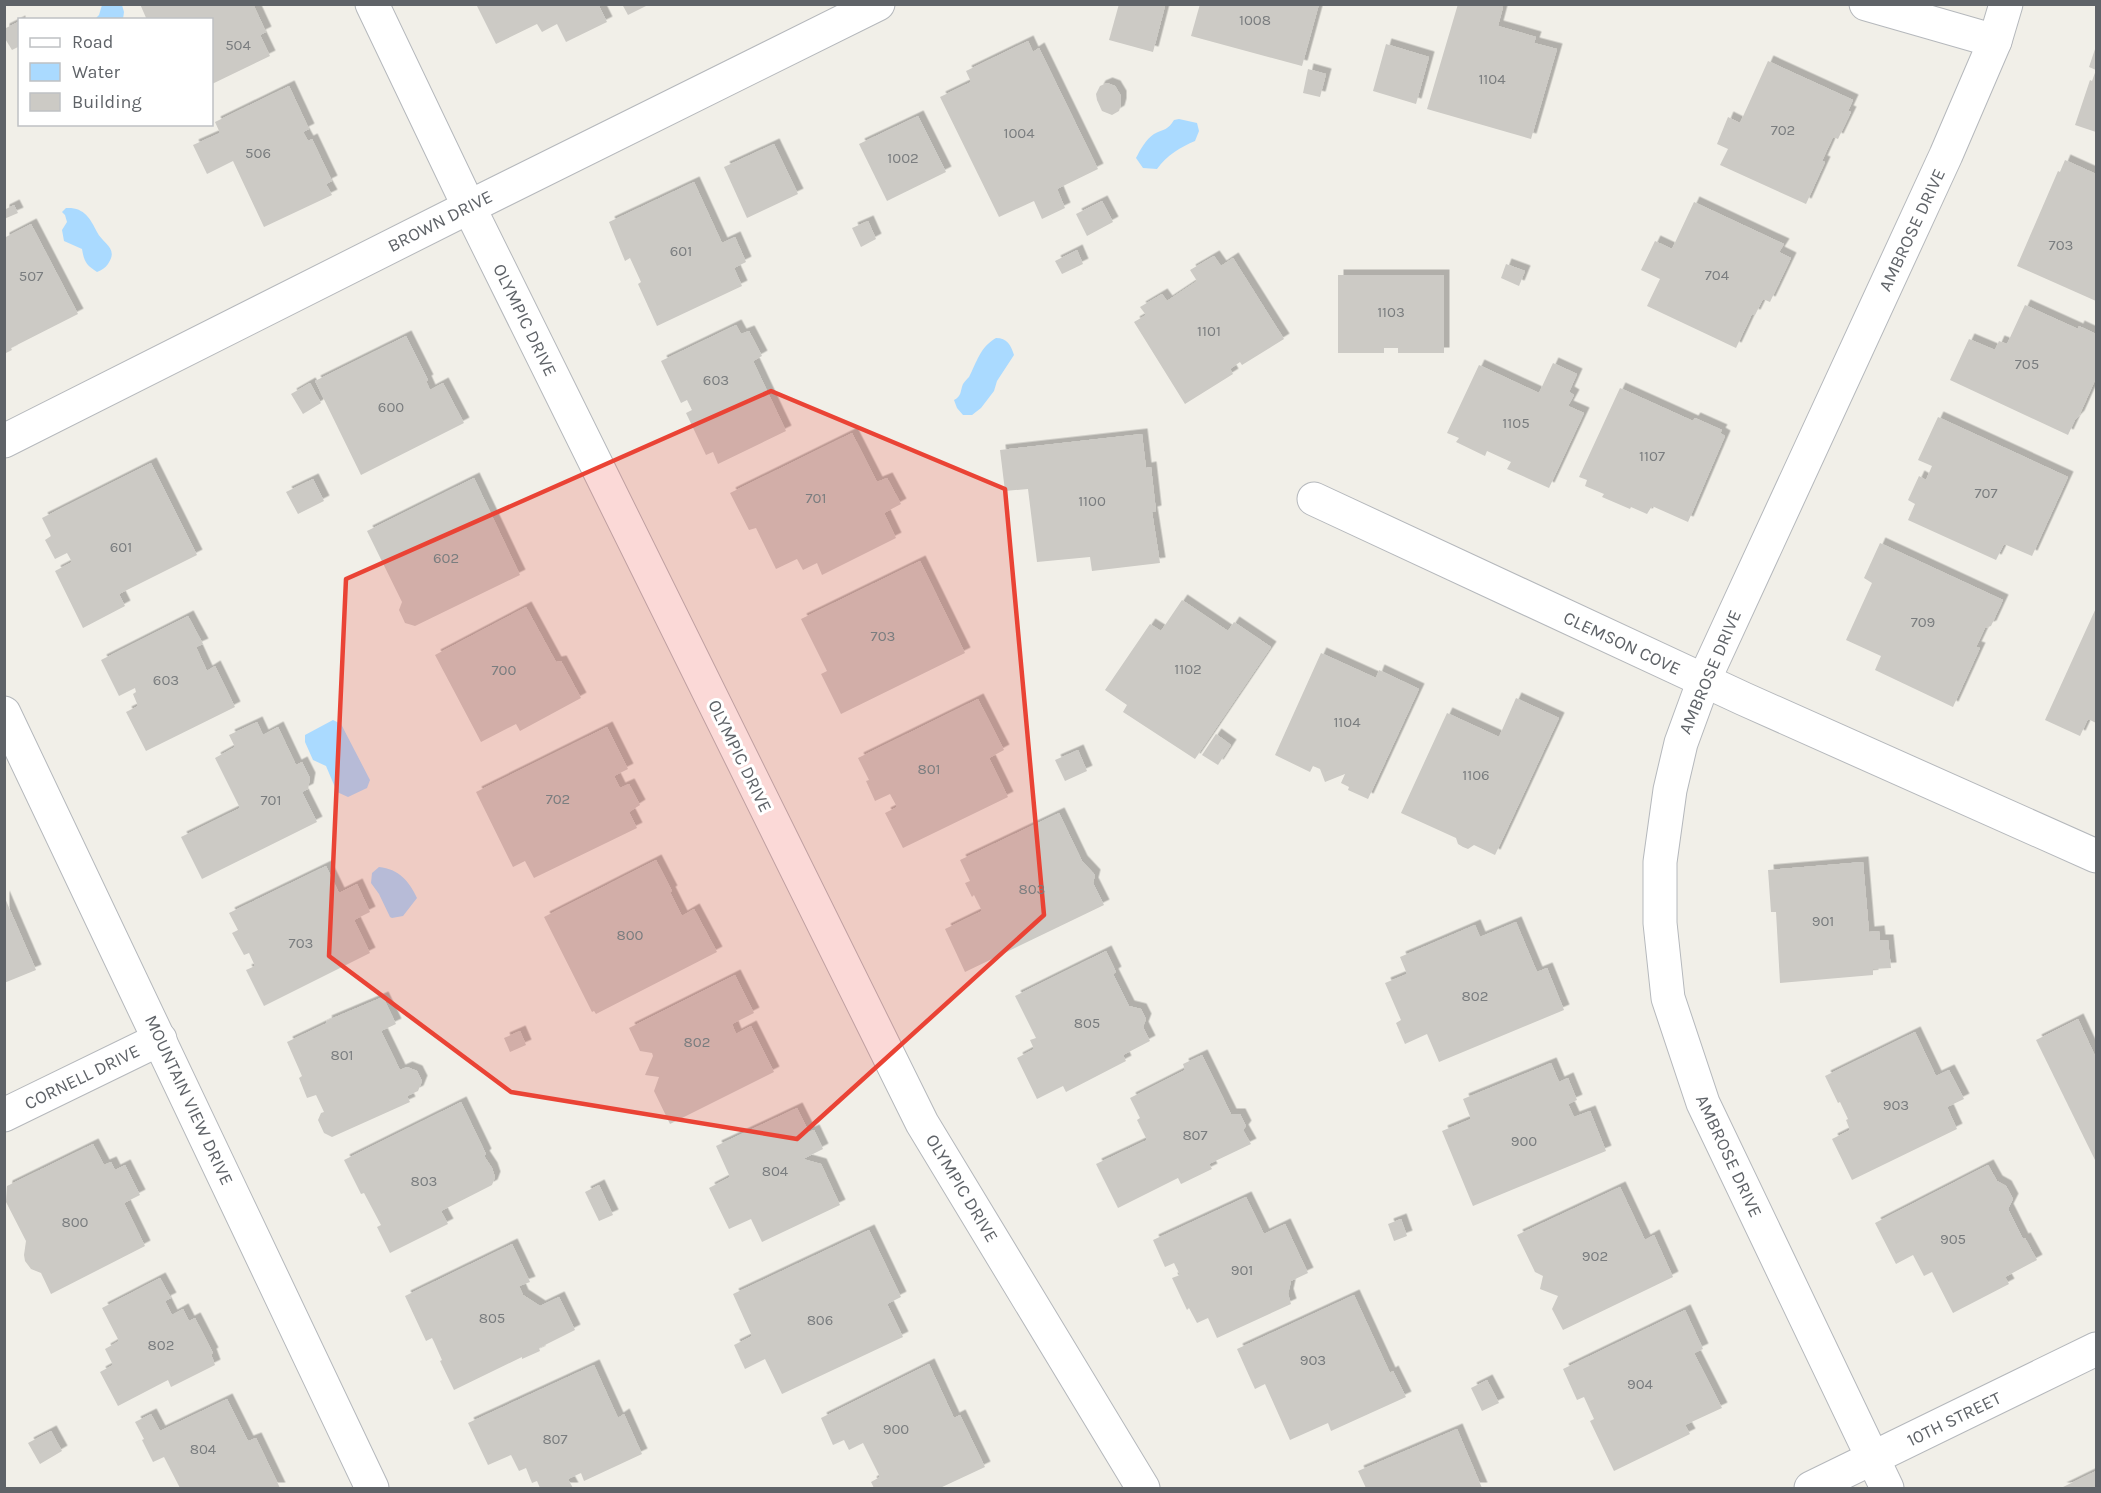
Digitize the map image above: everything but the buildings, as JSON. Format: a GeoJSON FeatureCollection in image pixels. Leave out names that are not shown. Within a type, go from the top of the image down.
{"type":"FeatureCollection","features":[{"type":"Feature","properties":{"kind":"street","name":"OLYMPIC DRIVE"},"geometry":{"type":"LineString","coordinates":[[372,4],[469,207],[922,1123],[1143,1488]]}},
{"type":"Feature","properties":{"kind":"street","name":"BROWN DRIVE"},"geometry":{"type":"LineString","coordinates":[[4,441],[878,4]]}},
{"type":"Feature","properties":{"kind":"street"},"geometry":{"type":"LineString","coordinates":[[1866,4],[1995,41]]}},
{"type":"Feature","properties":{"kind":"street","name":"AMBROSE DRIVE"},"geometry":{"type":"LineString","coordinates":[[1887,1488],[1703,1103],[1668,998],[1660,923],[1660,862],[1681,743],[1704,680],[1946,155],[1995,41],[2006,4]]}},
{"type":"Feature","properties":{"kind":"street","name":"CLEMSON COVE"},"geometry":{"type":"LineString","coordinates":[[1314,499],[1704,680],[2097,856]]}},
{"type":"Feature","properties":{"kind":"street","name":"MOUNTAIN VIEW DRIVE"},"geometry":{"type":"LineString","coordinates":[[4,713],[372,1488]]}},
{"type":"Feature","properties":{"kind":"street","name":"CORNELL DRIVE"},"geometry":{"type":"LineString","coordinates":[[4,1115],[160,1039]]}},
{"type":"Feature","properties":{"kind":"street","name":"10TH STREET"},"geometry":{"type":"LineString","coordinates":[[1811,1488],[2097,1349]]}},
{"type":"Feature","properties":{"kind":"highlighted area"},"geometry":{"type":"Polygon","coordinates":[[[771,391],[1005,489],[1044,915],[797,1139],[511,1092],[329,956],[346,579],[771,391]]]}},
{"type":"Feature","properties":{"kind":"water"},"geometry":{"type":"Polygon","coordinates":[[[102,5],[122,5],[124,12],[123,18],[96,18],[102,5]]]}},
{"type":"Feature","properties":{"kind":"water"},"geometry":{"type":"Polygon","coordinates":[[[1174,120],[1197,123],[1199,131],[1195,141],[1174,152],[1157,169],[1143,168],[1136,158],[1141,148],[1154,134],[1168,128],[1174,120]]]}},
{"type":"Feature","properties":{"kind":"water"},"geometry":{"type":"Polygon","coordinates":[[[66,208],[77,209],[86,214],[109,246],[111,259],[102,270],[97,272],[93,269],[86,262],[82,249],[64,241],[62,230],[67,222],[62,212],[66,208]]]}},
{"type":"Feature","properties":{"kind":"water"},"geometry":{"type":"Polygon","coordinates":[[[996,338],[1008,343],[1014,355],[997,381],[994,391],[981,408],[972,415],[963,415],[954,400],[960,395],[963,384],[983,350],[996,338]]]}},
{"type":"Feature","properties":{"kind":"water"},"geometry":{"type":"Polygon","coordinates":[[[333,720],[341,724],[370,780],[367,788],[348,797],[337,792],[326,766],[313,760],[305,742],[305,735],[333,720]]]}},
{"type":"Feature","properties":{"kind":"water"},"geometry":{"type":"Polygon","coordinates":[[[379,867],[392,870],[403,877],[417,898],[403,916],[390,917],[371,883],[372,873],[379,867]]]}}]}
